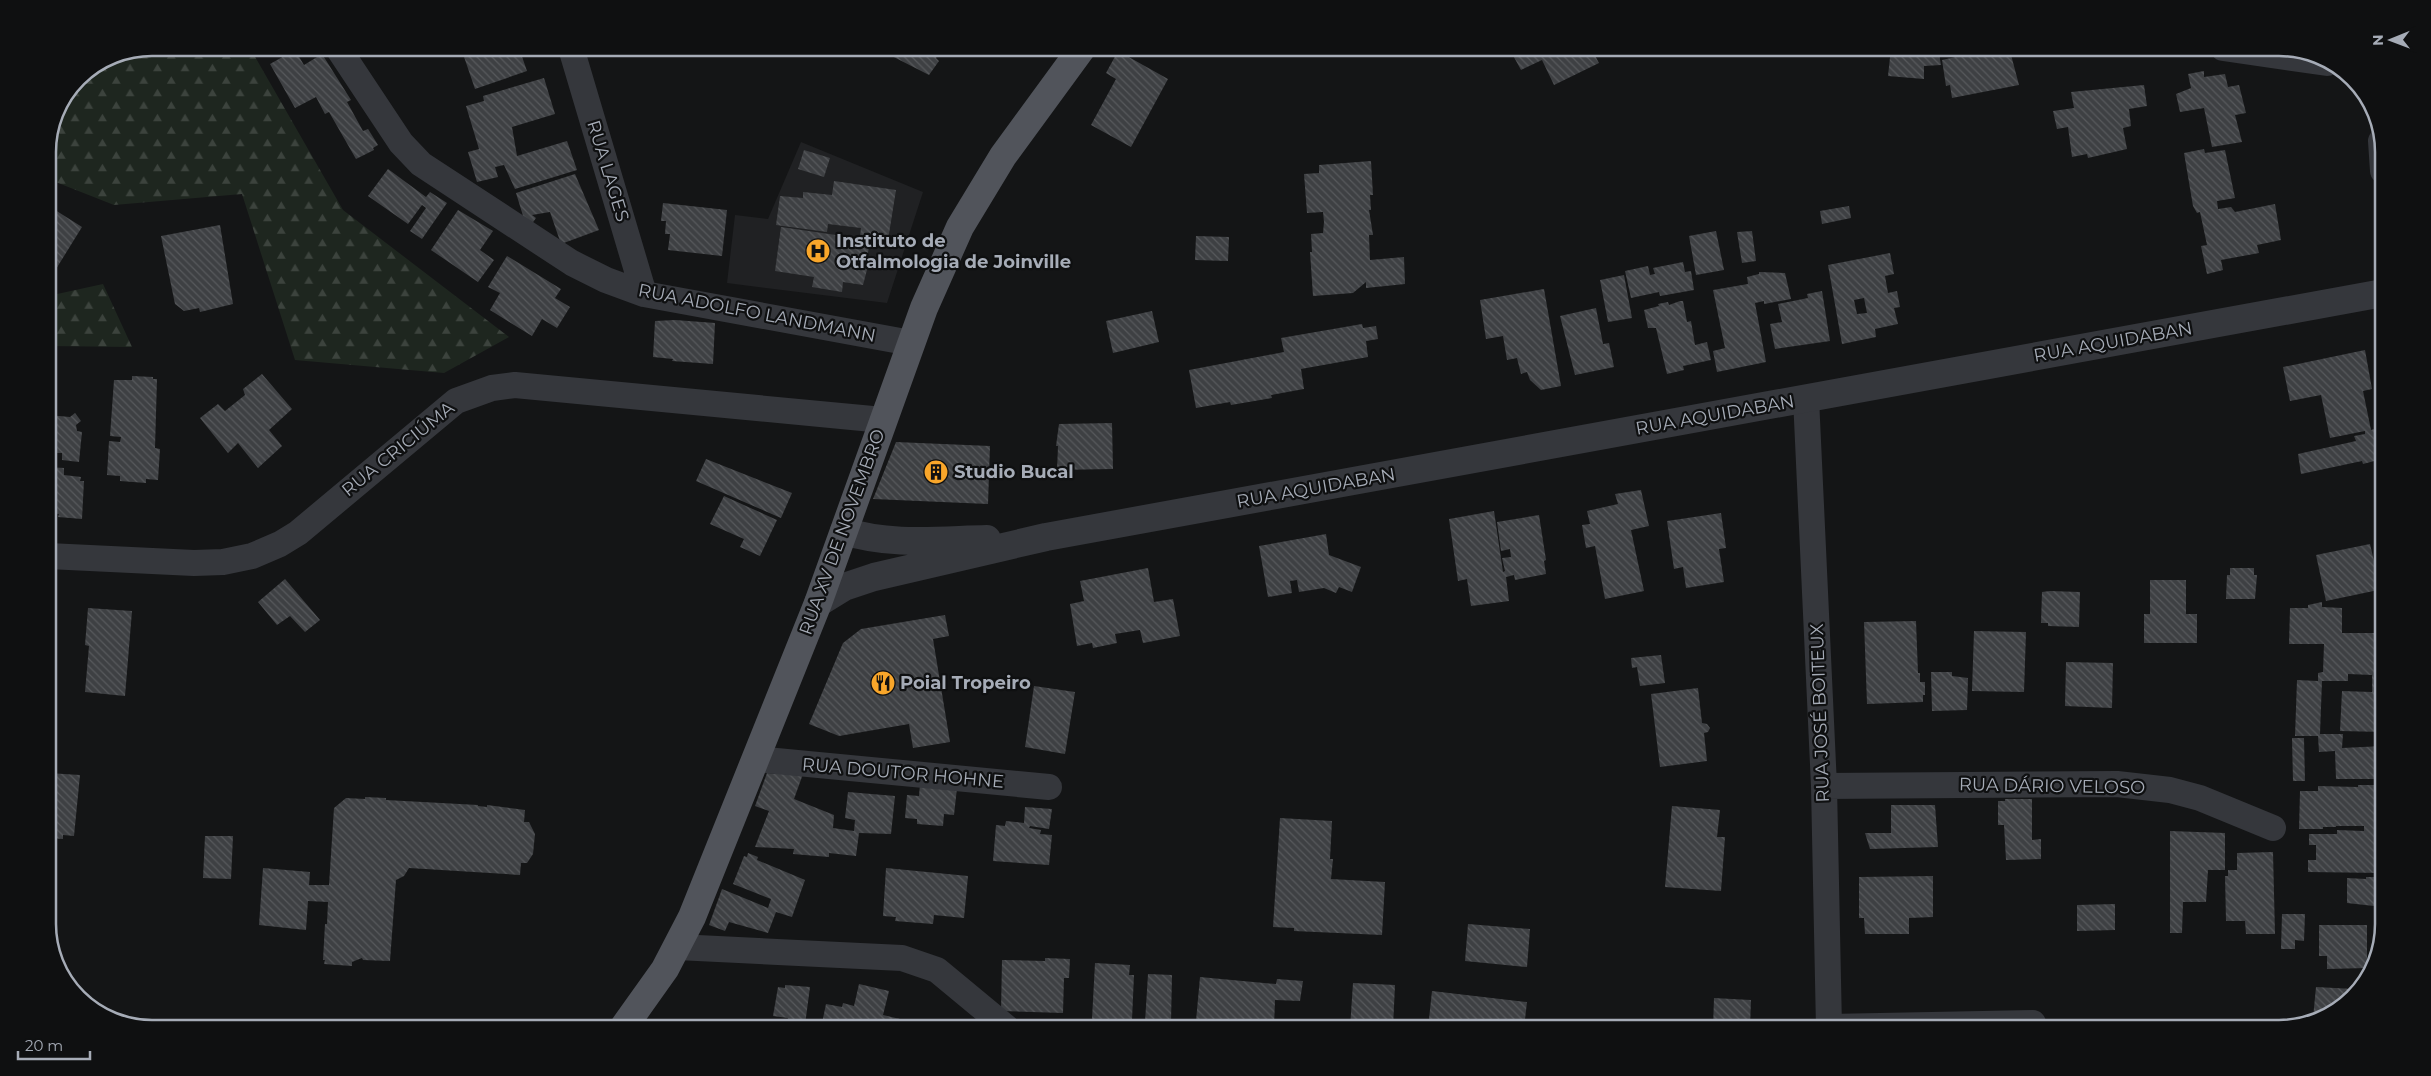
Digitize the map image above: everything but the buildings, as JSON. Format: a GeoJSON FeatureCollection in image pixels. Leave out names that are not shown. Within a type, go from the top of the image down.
{"type":"FeatureCollection","features":[{"type":"Feature","properties":{"kind":"main road","name":"RUA XV DE NOVEMBRO"},"geometry":{"type":"LineString","coordinates":[[629,1020],[648,996],[677,947],[756,759],[818,603],[911,344],[946,257],[976,198],[1076,56]]}},
{"type":"Feature","properties":{"kind":"street","name":"RUA ADOLFO LANDMANN"},"geometry":{"type":"LineString","coordinates":[[343,56],[401,143],[421,164],[572,263],[606,280],[644,294],[911,344]]}},
{"type":"Feature","properties":{"kind":"street","name":"RUA LAGES"},"geometry":{"type":"LineString","coordinates":[[573,56],[644,294]]}},
{"type":"Feature","properties":{"kind":"street"},"geometry":{"type":"LineString","coordinates":[[2278,56],[2303,60]]}},
{"type":"Feature","properties":{"kind":"street","name":"RUA AQUIDABAN"},"geometry":{"type":"LineString","coordinates":[[818,603],[844,587],[874,577],[1046,537],[2375,294]]}},
{"type":"Feature","properties":{"kind":"street","name":"RUA CRICIÚMA"},"geometry":{"type":"LineString","coordinates":[[56,556],[194,563],[223,562],[252,556],[280,544],[298,533],[456,401],[492,388],[515,385],[883,420]]}},
{"type":"Feature","properties":{"kind":"street","name":"RUA JOSÉ BOITEUX"},"geometry":{"type":"LineString","coordinates":[[1806,398],[1824,786],[1829,1020]]}},
{"type":"Feature","properties":{"kind":"street","name":"RUA AQUIDABAN"},"geometry":{"type":"LineString","coordinates":[[844,531],[865,538],[891,541],[1046,537]]}},
{"type":"Feature","properties":{"kind":"street","name":"RUA DOUTOR HOHNE"},"geometry":{"type":"LineString","coordinates":[[756,759],[1049,787]]}},
{"type":"Feature","properties":{"kind":"street","name":"RUA DÁRIO VELOSO"},"geometry":{"type":"LineString","coordinates":[[1824,786],[2117,784],[2150,786],[2200,798],[2273,828]]}},
{"type":"Feature","properties":{"kind":"street"},"geometry":{"type":"LineString","coordinates":[[677,947],[902,958],[937,970],[997,1020]]}},
{"type":"Feature","properties":{"kind":"shaded area","name":"Instituto de Otfalmologia de Joinville"},"geometry":{"type":"Polygon","coordinates":[[[801,142],[923,192],[887,303],[727,283],[735,215],[768,219],[801,142]]]}},
{"type":"Feature","properties":{"kind":"green space"},"geometry":{"type":"Polygon","coordinates":[[[255,56],[343,210],[509,337],[444,373],[295,360],[242,194],[114,205],[56,182],[56,146],[58,134],[69,104],[84,84],[104,69],[122,61],[140,57],[255,56]]]}},
{"type":"Feature","properties":{"kind":"green space"},"geometry":{"type":"Polygon","coordinates":[[[103,284],[132,347],[56,346],[56,294],[103,284]]]}},
{"type":"Feature","properties":{"kind":"place","name":"Instituto de Otfalmologia de Joinville"},"geometry":{"type":"Point","coordinates":[818,251]}},
{"type":"Feature","properties":{"kind":"place","name":"Studio Bucal"},"geometry":{"type":"Point","coordinates":[936,472]}},
{"type":"Feature","properties":{"kind":"place","name":"Poial Tropeiro"},"geometry":{"type":"Point","coordinates":[883,683]}}]}
